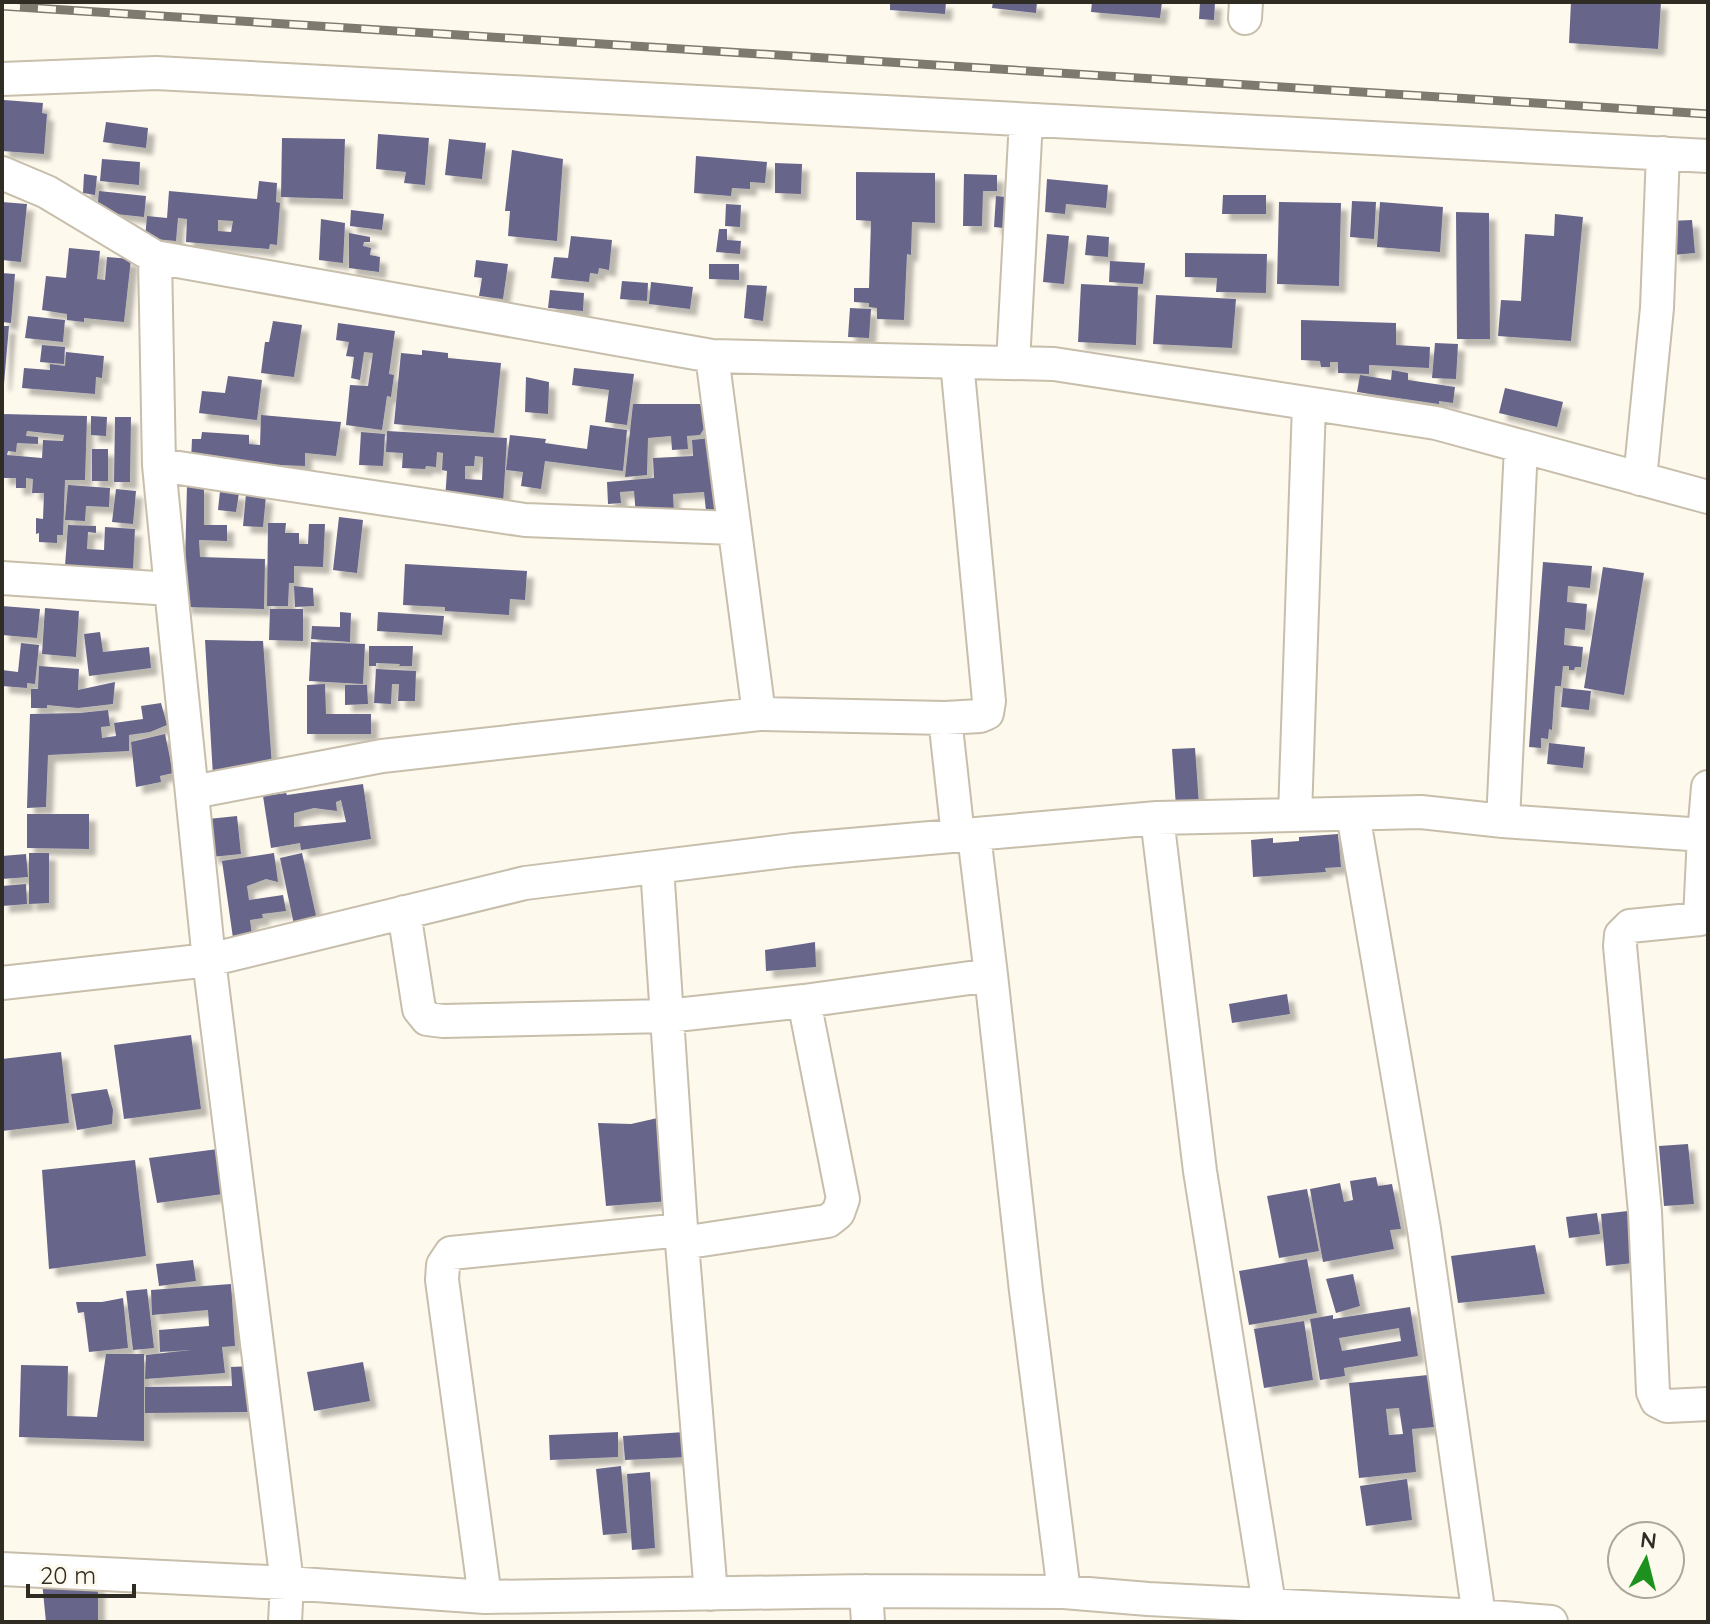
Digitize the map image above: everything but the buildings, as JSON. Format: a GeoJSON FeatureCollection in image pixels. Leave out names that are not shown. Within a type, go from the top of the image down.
{"type":"FeatureCollection","features":[{"type":"Feature","properties":{"kind":"street"},"geometry":{"type":"LineString","coordinates":[[2,79],[156,73],[1708,156]]}},
{"type":"Feature","properties":{"kind":"street"},"geometry":{"type":"LineString","coordinates":[[1013,363],[1026,120]]}},
{"type":"Feature","properties":{"kind":"street"},"geometry":{"type":"LineString","coordinates":[[1640,479],[1657,308],[1663,153]]}},
{"type":"Feature","properties":{"kind":"street"},"geometry":{"type":"LineString","coordinates":[[2,173],[47,192],[155,257],[712,356],[1054,364],[1436,423],[1708,497]]}},
{"type":"Feature","properties":{"kind":"street"},"geometry":{"type":"LineString","coordinates":[[155,257],[159,465],[209,960],[287,1583],[285,1622]]}},
{"type":"Feature","properties":{"kind":"street"},"geometry":{"type":"LineString","coordinates":[[712,356],[759,714]]}},
{"type":"Feature","properties":{"kind":"street"},"geometry":{"type":"LineString","coordinates":[[193,792],[382,756],[759,714],[945,718],[987,713],[989,701],[957,362]]}},
{"type":"Feature","properties":{"kind":"street"},"geometry":{"type":"LineString","coordinates":[[1295,815],[1309,404]]}},
{"type":"Feature","properties":{"kind":"street"},"geometry":{"type":"LineString","coordinates":[[1503,821],[1521,447]]}},
{"type":"Feature","properties":{"kind":"street"},"geometry":{"type":"LineString","coordinates":[[159,465],[525,520],[734,528]]}},
{"type":"Feature","properties":{"kind":"street"},"geometry":{"type":"LineString","coordinates":[[2,578],[171,589]]}},
{"type":"Feature","properties":{"kind":"street"},"geometry":{"type":"LineString","coordinates":[[945,718],[991,975],[1064,1592]]}},
{"type":"Feature","properties":{"kind":"street"},"geometry":{"type":"LineString","coordinates":[[1708,787],[1704,835],[1704,919],[1630,926],[1621,935],[1620,946],[1645,1212],[1653,1392],[1657,1401],[1667,1406],[1708,1404]]}},
{"type":"Feature","properties":{"kind":"street"},"geometry":{"type":"LineString","coordinates":[[2,983],[209,960],[525,883],[793,850],[1157,818],[1421,812],[1704,835]]}},
{"type":"Feature","properties":{"kind":"street"},"geometry":{"type":"LineString","coordinates":[[1353,814],[1424,1229],[1479,1616]]}},
{"type":"Feature","properties":{"kind":"street"},"geometry":{"type":"LineString","coordinates":[[1157,818],[1200,1171],[1269,1604]]}},
{"type":"Feature","properties":{"kind":"street"},"geometry":{"type":"LineString","coordinates":[[657,867],[682,1237],[711,1594]]}},
{"type":"Feature","properties":{"kind":"street"},"geometry":{"type":"LineString","coordinates":[[404,912],[419,1009],[427,1019],[443,1021],[667,1016],[991,975]]}},
{"type":"Feature","properties":{"kind":"street"},"geometry":{"type":"LineString","coordinates":[[485,1597],[442,1280],[443,1265],[451,1253],[682,1237],[828,1221],[838,1213],[843,1199],[804,1001]]}},
{"type":"Feature","properties":{"kind":"street"},"geometry":{"type":"LineString","coordinates":[[2,1569],[287,1583],[411,1607],[485,1597],[711,1594],[867,1607],[1064,1592],[1147,1610],[1269,1604],[1381,1616],[1479,1616],[1551,1622]]}},
{"type":"Feature","properties":{"kind":"railway"},"geometry":{"type":"LineString","coordinates":[[2,6],[1708,114]]}}]}
